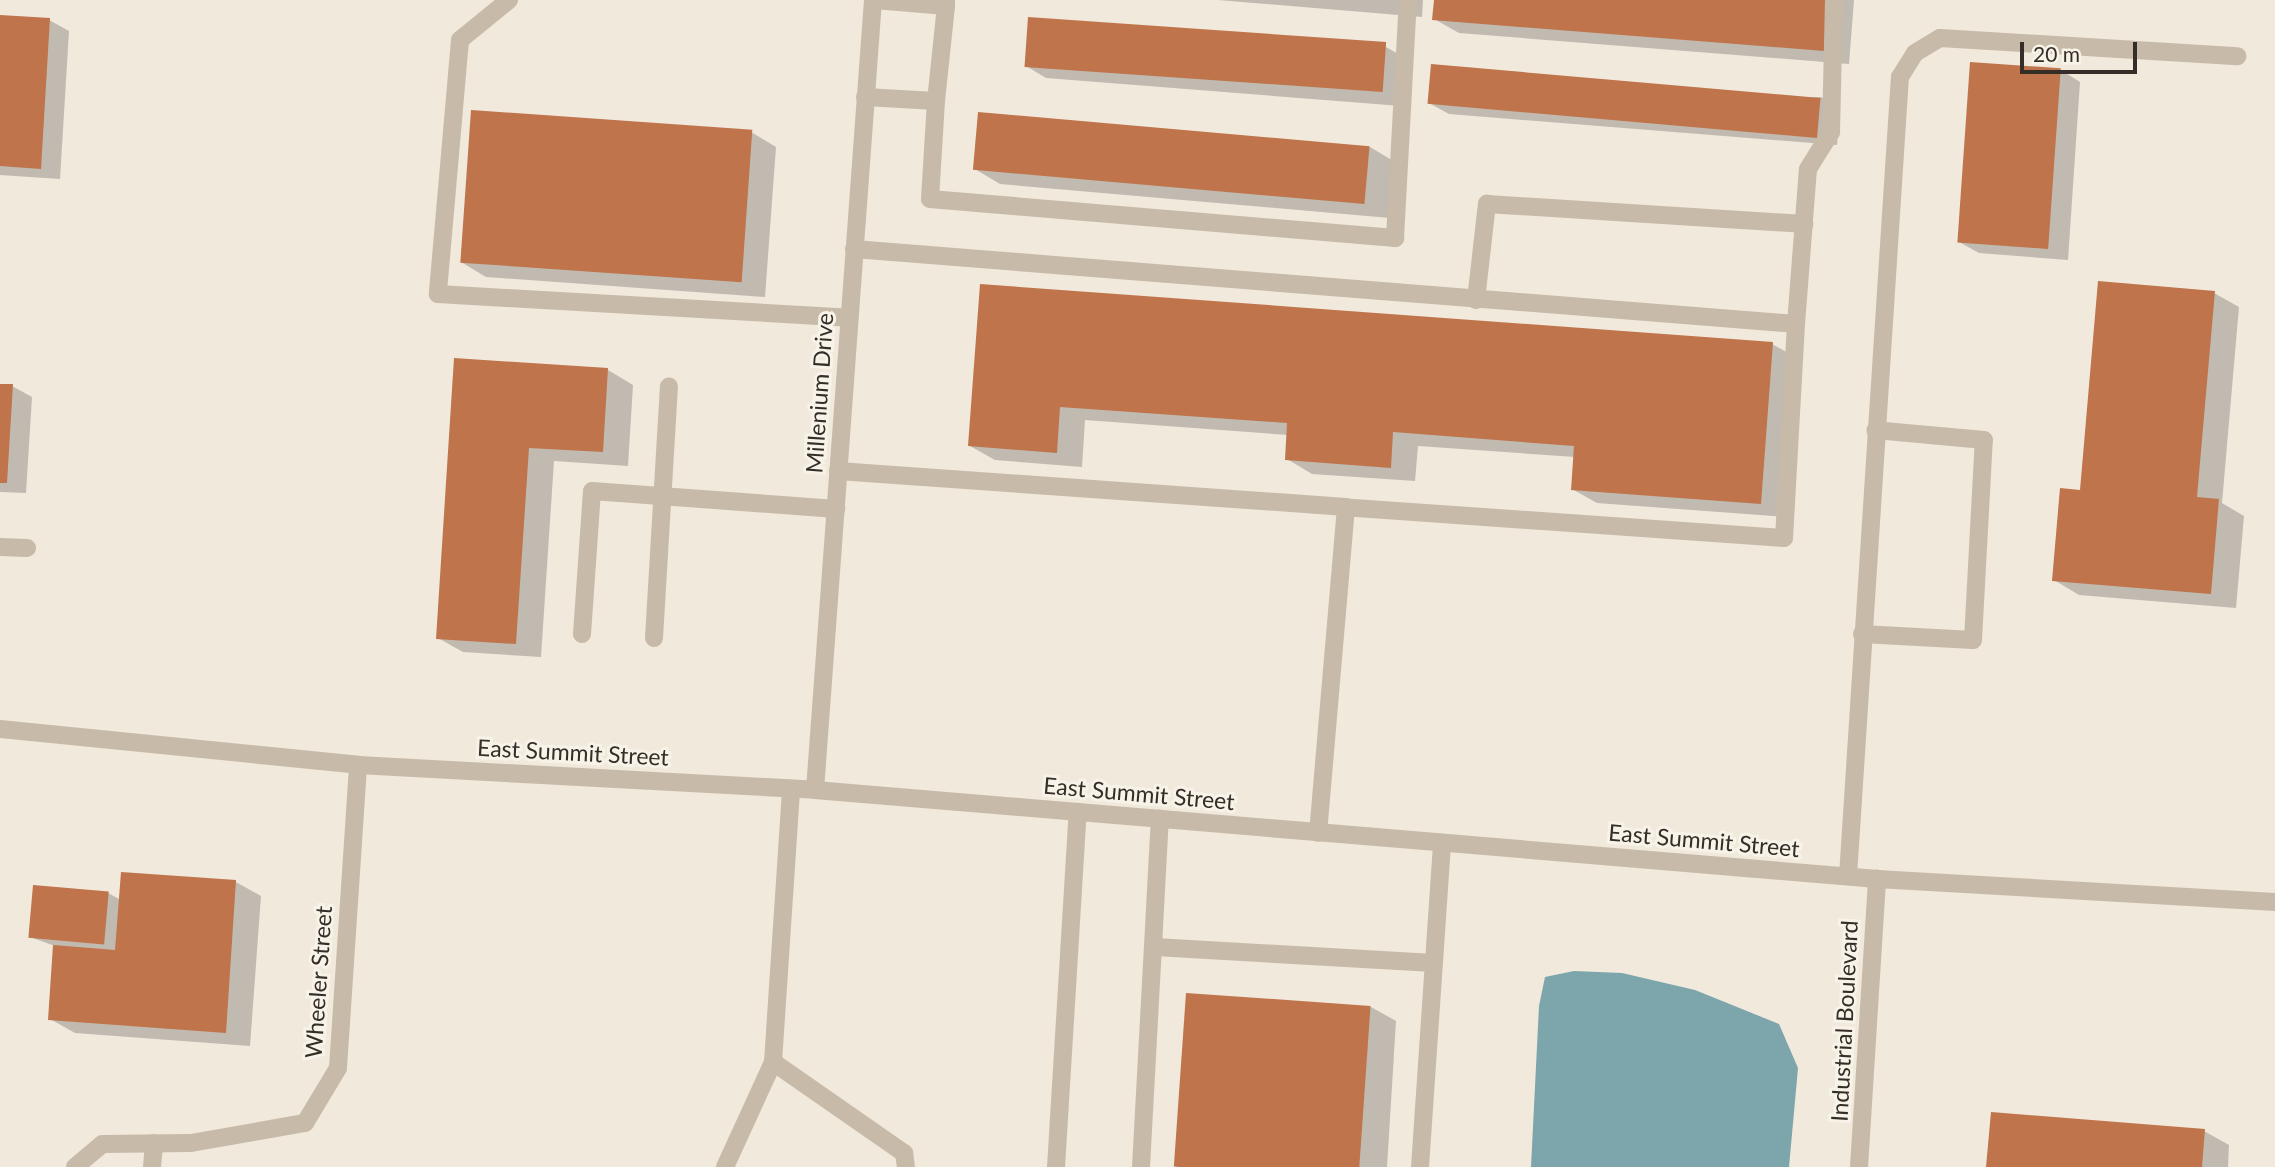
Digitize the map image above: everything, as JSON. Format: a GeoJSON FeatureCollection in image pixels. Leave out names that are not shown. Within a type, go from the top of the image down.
{"type":"FeatureCollection","features":[{"type":"Feature","properties":{"kind":"street"},"geometry":{"type":"LineString","coordinates":[[509,0],[460,40],[438,294],[849,318]]}},
{"type":"Feature","properties":{"kind":"street"},"geometry":{"type":"LineString","coordinates":[[874,0],[946,3],[930,199],[1395,238],[1408,0]]}},
{"type":"Feature","properties":{"kind":"street","name":"Millenium Drive"},"geometry":{"type":"LineString","coordinates":[[815,790],[874,0]]}},
{"type":"Feature","properties":{"kind":"street"},"geometry":{"type":"LineString","coordinates":[[838,471],[1784,538],[1808,169],[1831,132],[1834,0]]}},
{"type":"Feature","properties":{"kind":"street"},"geometry":{"type":"LineString","coordinates":[[1848,876],[1895,101],[1900,77],[1914,53],[1940,38],[2237,56]]}},
{"type":"Feature","properties":{"kind":"street"},"geometry":{"type":"LineString","coordinates":[[865,97],[936,101]]}},
{"type":"Feature","properties":{"kind":"street"},"geometry":{"type":"LineString","coordinates":[[1476,300],[1487,204],[1804,225]]}},
{"type":"Feature","properties":{"kind":"street"},"geometry":{"type":"LineString","coordinates":[[854,249],[1796,324]]}},
{"type":"Feature","properties":{"kind":"street"},"geometry":{"type":"LineString","coordinates":[[654,638],[660,498],[669,386]]}},
{"type":"Feature","properties":{"kind":"street"},"geometry":{"type":"LineString","coordinates":[[1862,634],[1973,640],[1974,627],[1984,440],[1875,430]]}},
{"type":"Feature","properties":{"kind":"street"},"geometry":{"type":"LineString","coordinates":[[582,634],[592,492],[836,509]]}},
{"type":"Feature","properties":{"kind":"street"},"geometry":{"type":"LineString","coordinates":[[1318,832],[1346,507]]}},
{"type":"Feature","properties":{"kind":"street"},"geometry":{"type":"LineString","coordinates":[[0,547],[27,548]]}},
{"type":"Feature","properties":{"kind":"street","name":"East Summit Street"},"geometry":{"type":"LineString","coordinates":[[0,729],[358,765],[815,790],[1877,879],[2275,902]]}},
{"type":"Feature","properties":{"kind":"street","name":"Wheeler Street"},"geometry":{"type":"LineString","coordinates":[[75,1167],[102,1144],[191,1143],[304,1123],[338,1068],[358,765]]}},
{"type":"Feature","properties":{"kind":"street"},"geometry":{"type":"LineString","coordinates":[[725,1167],[773,1062],[791,789]]}},
{"type":"Feature","properties":{"kind":"street"},"geometry":{"type":"LineString","coordinates":[[1056,1167],[1078,813]]}},
{"type":"Feature","properties":{"kind":"street"},"geometry":{"type":"LineString","coordinates":[[1141,1167],[1160,819]]}},
{"type":"Feature","properties":{"kind":"street"},"geometry":{"type":"LineString","coordinates":[[1420,1167],[1442,842]]}},
{"type":"Feature","properties":{"kind":"street","name":"Industrial Boulevard"},"geometry":{"type":"LineString","coordinates":[[1859,1167],[1877,879]]}},
{"type":"Feature","properties":{"kind":"street"},"geometry":{"type":"LineString","coordinates":[[1155,947],[1434,963]]}},
{"type":"Feature","properties":{"kind":"street"},"geometry":{"type":"LineString","coordinates":[[773,1062],[904,1153],[906,1167]]}},
{"type":"Feature","properties":{"kind":"street"},"geometry":{"type":"LineString","coordinates":[[152,1167],[154,1143]]}},
{"type":"Feature","properties":{"kind":"water"},"geometry":{"type":"Polygon","coordinates":[[[1574,971],[1622,973],[1695,990],[1779,1024],[1798,1068],[1789,1167],[1531,1167],[1539,1006],[1545,977],[1574,971]]]}},
{"type":"Feature","properties":{"kind":"building"},"geometry":{"type":"Polygon","coordinates":[[[1434,0],[1828,0],[1824,51],[1432,20],[1434,0]]]}},
{"type":"Feature","properties":{"kind":"building"},"geometry":{"type":"Polygon","coordinates":[[[0,15],[50,18],[41,169],[0,166],[0,15]]]}},
{"type":"Feature","properties":{"kind":"building"},"geometry":{"type":"Polygon","coordinates":[[[1028,17],[1386,42],[1383,92],[1025,67],[1028,17]]]}},
{"type":"Feature","properties":{"kind":"building"},"geometry":{"type":"Polygon","coordinates":[[[1970,62],[2061,68],[2048,249],[1957,243],[1970,62]]]}},
{"type":"Feature","properties":{"kind":"building"},"geometry":{"type":"Polygon","coordinates":[[[1431,64],[1821,98],[1817,138],[1428,104],[1431,64]]]}},
{"type":"Feature","properties":{"kind":"building"},"geometry":{"type":"Polygon","coordinates":[[[471,110],[752,130],[742,282],[460,263],[471,110]]]}},
{"type":"Feature","properties":{"kind":"building"},"geometry":{"type":"Polygon","coordinates":[[[978,112],[1370,146],[1364,204],[973,170],[978,112]]]}},
{"type":"Feature","properties":{"kind":"building"},"geometry":{"type":"Polygon","coordinates":[[[2098,281],[2215,291],[2197,497],[2219,499],[2211,594],[2052,581],[2060,488],[2080,490],[2098,281]]]}},
{"type":"Feature","properties":{"kind":"building"},"geometry":{"type":"Polygon","coordinates":[[[980,284],[1773,342],[1761,504],[1571,490],[1574,446],[1393,432],[1391,468],[1285,460],[1287,423],[1060,407],[1057,453],[968,446],[980,284]]]}},
{"type":"Feature","properties":{"kind":"building"},"geometry":{"type":"Polygon","coordinates":[[[454,358],[608,368],[603,452],[529,448],[516,644],[436,639],[454,358]]]}},
{"type":"Feature","properties":{"kind":"building"},"geometry":{"type":"Polygon","coordinates":[[[0,384],[13,384],[7,483],[0,483],[0,384]]]}},
{"type":"Feature","properties":{"kind":"building"},"geometry":{"type":"Polygon","coordinates":[[[121,872],[236,880],[226,1033],[48,1020],[53,945],[115,950],[121,872]]]}},
{"type":"Feature","properties":{"kind":"building"},"geometry":{"type":"Polygon","coordinates":[[[33,885],[109,892],[104,944],[28,938],[33,885]]]}},
{"type":"Feature","properties":{"kind":"building"},"geometry":{"type":"Polygon","coordinates":[[[1186,993],[1371,1006],[1359,1167],[1174,1167],[1186,993]]]}},
{"type":"Feature","properties":{"kind":"building"},"geometry":{"type":"Polygon","coordinates":[[[1991,1112],[2205,1129],[2202,1167],[1986,1167],[1991,1112]]]}}]}
